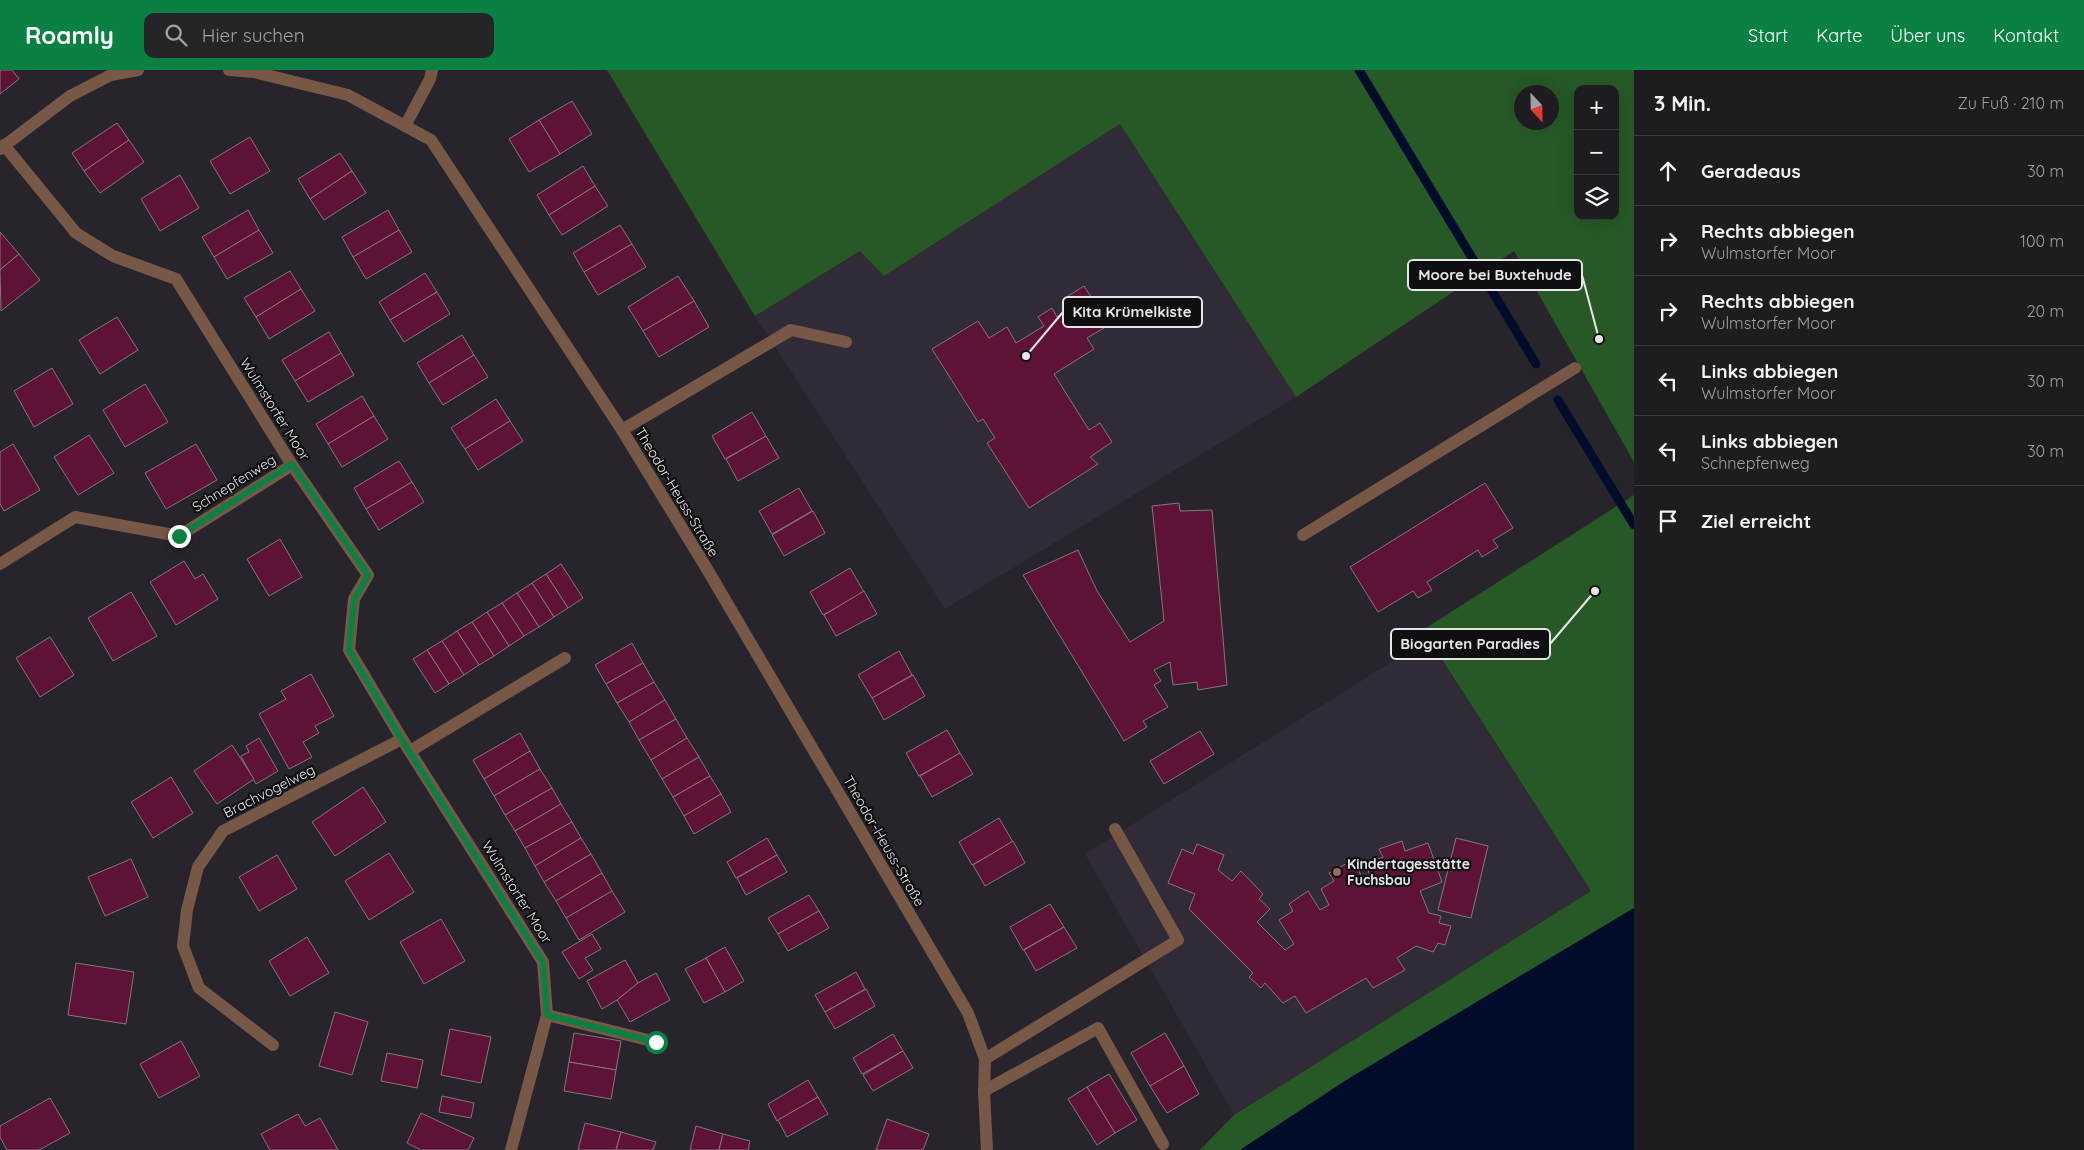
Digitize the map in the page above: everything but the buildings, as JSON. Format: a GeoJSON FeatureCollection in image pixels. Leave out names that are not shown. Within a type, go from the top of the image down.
{"type":"FeatureCollection","features":[{"type":"Feature","properties":{"kind":"street"},"geometry":{"type":"LineString","coordinates":[[2,147],[70,96],[110,72],[138,70]]}},
{"type":"Feature","properties":{"kind":"street","name":"Theodor-Heuss-Straße"},"geometry":{"type":"LineString","coordinates":[[229,70],[254,72],[348,95],[431,140],[622,430],[707,569],[968,1013],[985,1059],[986,1150]]}},
{"type":"Feature","properties":{"kind":"street"},"geometry":{"type":"LineString","coordinates":[[405,126],[430,79],[432,70]]}},
{"type":"Feature","properties":{"kind":"street","name":"Wulmstorfer Moor"},"geometry":{"type":"LineString","coordinates":[[2,147],[76,233],[113,256],[176,279],[292,464],[368,575],[354,600],[349,650],[402,740],[543,962],[547,1015],[511,1150]]}},
{"type":"Feature","properties":{"kind":"street"},"geometry":{"type":"LineString","coordinates":[[622,430],[791,330],[846,342]]}},
{"type":"Feature","properties":{"kind":"street"},"geometry":{"type":"LineString","coordinates":[[1303,535],[1575,368]]}},
{"type":"Feature","properties":{"kind":"street","name":"Schnepfenweg"},"geometry":{"type":"LineString","coordinates":[[0,564],[75,517],[179,536],[292,464]]}},
{"type":"Feature","properties":{"kind":"street"},"geometry":{"type":"LineString","coordinates":[[410,752],[565,658]]}},
{"type":"Feature","properties":{"kind":"street","name":"Brachvogelweg"},"geometry":{"type":"LineString","coordinates":[[273,1045],[199,988],[183,946],[187,910],[198,867],[223,831],[402,740]]}},
{"type":"Feature","properties":{"kind":"street"},"geometry":{"type":"LineString","coordinates":[[985,1059],[1178,940],[1116,829]]}},
{"type":"Feature","properties":{"kind":"street"},"geometry":{"type":"LineString","coordinates":[[547,1015],[656,1042]]}},
{"type":"Feature","properties":{"kind":"street"},"geometry":{"type":"LineString","coordinates":[[984,1091],[1098,1028],[1163,1144]]}},
{"type":"Feature","properties":{"kind":"shaded area"},"geometry":{"type":"Polygon","coordinates":[[[1120,124],[1296,397],[945,609],[755,316],[861,251],[884,276],[1120,124]]]}},
{"type":"Feature","properties":{"kind":"shaded area","name":"Kindertagesstätte Fuchsbau"},"geometry":{"type":"Polygon","coordinates":[[[1428,639],[1591,891],[1234,1115],[1085,854],[1428,639]]]}},
{"type":"Feature","properties":{"kind":"green space"},"geometry":{"type":"Polygon","coordinates":[[[607,70],[1634,70],[1634,462],[1514,251],[1296,397],[1120,124],[884,276],[860,251],[755,316],[607,70]]]}},
{"type":"Feature","properties":{"kind":"green space"},"geometry":{"type":"Polygon","coordinates":[[[1634,495],[1634,908],[1348,1079],[1240,1150],[1200,1150],[1234,1115],[1591,891],[1423,630],[1634,495]]]}},
{"type":"Feature","properties":{"kind":"water"},"geometry":{"type":"Polygon","coordinates":[[[1634,908],[1634,1150],[1240,1150],[1348,1079],[1634,908]]]}},
{"type":"Feature","properties":{"kind":"waterway"},"geometry":{"type":"LineString","coordinates":[[1359,70],[1536,364]]}},
{"type":"Feature","properties":{"kind":"waterway"},"geometry":{"type":"LineString","coordinates":[[1558,400],[1634,525]]}},
{"type":"Feature","properties":{"kind":"place","name":"Moore bei Buxtehude"},"geometry":{"type":"Point","coordinates":[1599,339]}},
{"type":"Feature","properties":{"kind":"place","name":"Kita Krümelkiste"},"geometry":{"type":"Point","coordinates":[1026,356]}},
{"type":"Feature","properties":{"kind":"place","name":"Biogarten Paradies"},"geometry":{"type":"Point","coordinates":[1595,591]}},
{"type":"Feature","properties":{"kind":"place","name":"Kindertagesstätte Fuchsbau"},"geometry":{"type":"Point","coordinates":[1337,872]}},
{"type":"Feature","properties":{"kind":"route"},"geometry":{"type":"LineString","coordinates":[[179,536],[292,464],[368,575],[354,600],[349,650],[402,740],[543,962],[547,1015],[656,1042]]}}]}
